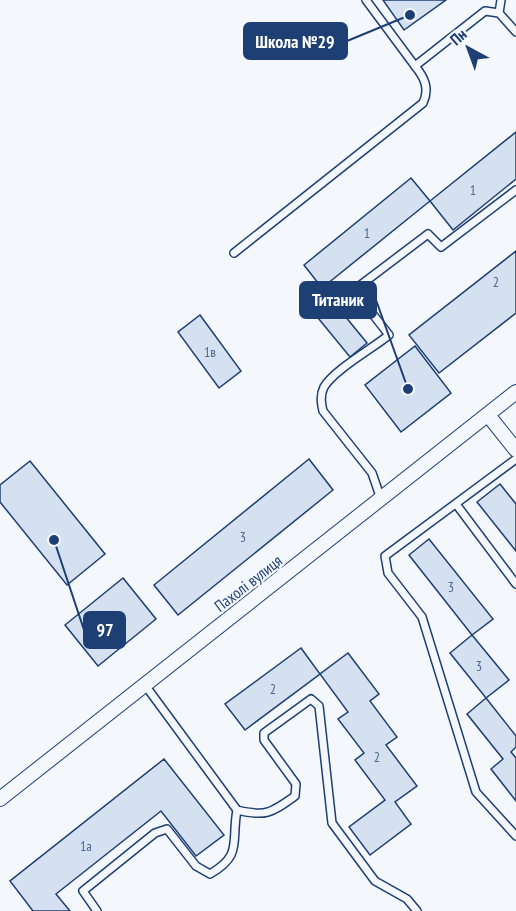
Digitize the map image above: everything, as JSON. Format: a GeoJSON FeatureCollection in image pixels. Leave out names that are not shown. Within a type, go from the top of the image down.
{"type":"FeatureCollection","features":[{"type":"Feature","properties":{"kind":"street","name":"Пахолі вулиця"},"geometry":{"type":"LineString","coordinates":[[0,799],[516,392]]}},
{"type":"Feature","properties":{"kind":"street"},"geometry":{"type":"LineString","coordinates":[[488,415],[516,450]]}},
{"type":"Feature","properties":{"kind":"lane"},"geometry":{"type":"LineString","coordinates":[[234,253],[423,103],[426,95],[424,76],[414,66],[366,0]]}},
{"type":"Feature","properties":{"kind":"lane"},"geometry":{"type":"LineString","coordinates":[[499,13],[501,0]]}},
{"type":"Feature","properties":{"kind":"lane"},"geometry":{"type":"LineString","coordinates":[[414,66],[485,11],[499,13],[516,32]]}},
{"type":"Feature","properties":{"kind":"lane"},"geometry":{"type":"LineString","coordinates":[[381,499],[372,473],[323,411],[321,398],[324,386],[333,376],[389,335],[354,290],[428,234],[441,247],[516,190]]}},
{"type":"Feature","properties":{"kind":"lane"},"geometry":{"type":"LineString","coordinates":[[516,459],[385,556],[388,573],[422,617],[476,792],[516,836]]}},
{"type":"Feature","properties":{"kind":"lane"},"geometry":{"type":"LineString","coordinates":[[456,504],[516,584]]}},
{"type":"Feature","properties":{"kind":"lane"},"geometry":{"type":"LineString","coordinates":[[97,911],[83,891],[155,833],[167,829],[196,866],[210,874],[229,860],[236,848],[237,810],[145,686]]}},
{"type":"Feature","properties":{"kind":"lane"},"geometry":{"type":"LineString","coordinates":[[237,810],[260,815],[274,811],[295,796],[296,784],[264,740],[264,733],[312,699],[319,706],[332,823],[375,881],[407,899],[417,911]]}},
{"type":"Feature","properties":{"kind":"building"},"geometry":{"type":"Polygon","coordinates":[[[383,0],[446,0],[404,30],[383,0]]]}},
{"type":"Feature","properties":{"kind":"building"},"geometry":{"type":"Polygon","coordinates":[[[516,132],[516,179],[453,230],[430,201],[516,132]]]}},
{"type":"Feature","properties":{"kind":"building"},"geometry":{"type":"Polygon","coordinates":[[[411,178],[430,201],[322,288],[304,265],[411,178]]]}},
{"type":"Feature","properties":{"kind":"building"},"geometry":{"type":"Polygon","coordinates":[[[516,251],[516,313],[439,373],[409,335],[516,251]]]}},
{"type":"Feature","properties":{"kind":"building"},"geometry":{"type":"Polygon","coordinates":[[[322,288],[367,343],[350,357],[305,302],[322,288]]]}},
{"type":"Feature","properties":{"kind":"building"},"geometry":{"type":"Polygon","coordinates":[[[200,315],[241,371],[219,388],[178,332],[200,315]]]}},
{"type":"Feature","properties":{"kind":"building"},"geometry":{"type":"Polygon","coordinates":[[[415,346],[451,393],[401,432],[365,385],[415,346]]]}},
{"type":"Feature","properties":{"kind":"building"},"geometry":{"type":"Polygon","coordinates":[[[309,459],[333,490],[178,615],[154,585],[309,459]]]}},
{"type":"Feature","properties":{"kind":"building"},"geometry":{"type":"Polygon","coordinates":[[[30,461],[105,554],[67,585],[0,502],[0,485],[30,461]]]}},
{"type":"Feature","properties":{"kind":"building"},"geometry":{"type":"Polygon","coordinates":[[[500,484],[516,504],[516,551],[477,502],[500,484]]]}},
{"type":"Feature","properties":{"kind":"building"},"geometry":{"type":"Polygon","coordinates":[[[429,539],[493,619],[472,635],[409,555],[429,539]]]}},
{"type":"Feature","properties":{"kind":"building"},"geometry":{"type":"Polygon","coordinates":[[[123,578],[156,619],[98,666],[65,625],[123,578]]]}},
{"type":"Feature","properties":{"kind":"building"},"geometry":{"type":"Polygon","coordinates":[[[472,635],[509,680],[486,698],[450,653],[472,635]]]}},
{"type":"Feature","properties":{"kind":"building"},"geometry":{"type":"Polygon","coordinates":[[[301,648],[320,674],[245,730],[225,704],[301,648]]]}},
{"type":"Feature","properties":{"kind":"building"},"geometry":{"type":"Polygon","coordinates":[[[348,653],[379,694],[370,701],[397,737],[386,745],[417,786],[395,802],[411,824],[370,855],[349,827],[385,800],[355,760],[364,753],[338,719],[348,712],[320,674],[348,653]]]}},
{"type":"Feature","properties":{"kind":"building"},"geometry":{"type":"Polygon","coordinates":[[[486,698],[516,736],[516,747],[511,752],[516,758],[516,801],[491,769],[503,759],[467,714],[486,698]]]}},
{"type":"Feature","properties":{"kind":"building"},"geometry":{"type":"Polygon","coordinates":[[[164,759],[224,835],[196,856],[161,811],[56,894],[70,911],[33,911],[10,881],[164,759]]]}},
{"type":"Feature","properties":{"kind":"place","name":"Школа №29"},"geometry":{"type":"Point","coordinates":[410,15]}},
{"type":"Feature","properties":{"kind":"place","name":"Титаник"},"geometry":{"type":"Point","coordinates":[408,389]}},
{"type":"Feature","properties":{"kind":"place","name":"97"},"geometry":{"type":"Point","coordinates":[54,540]}}]}
